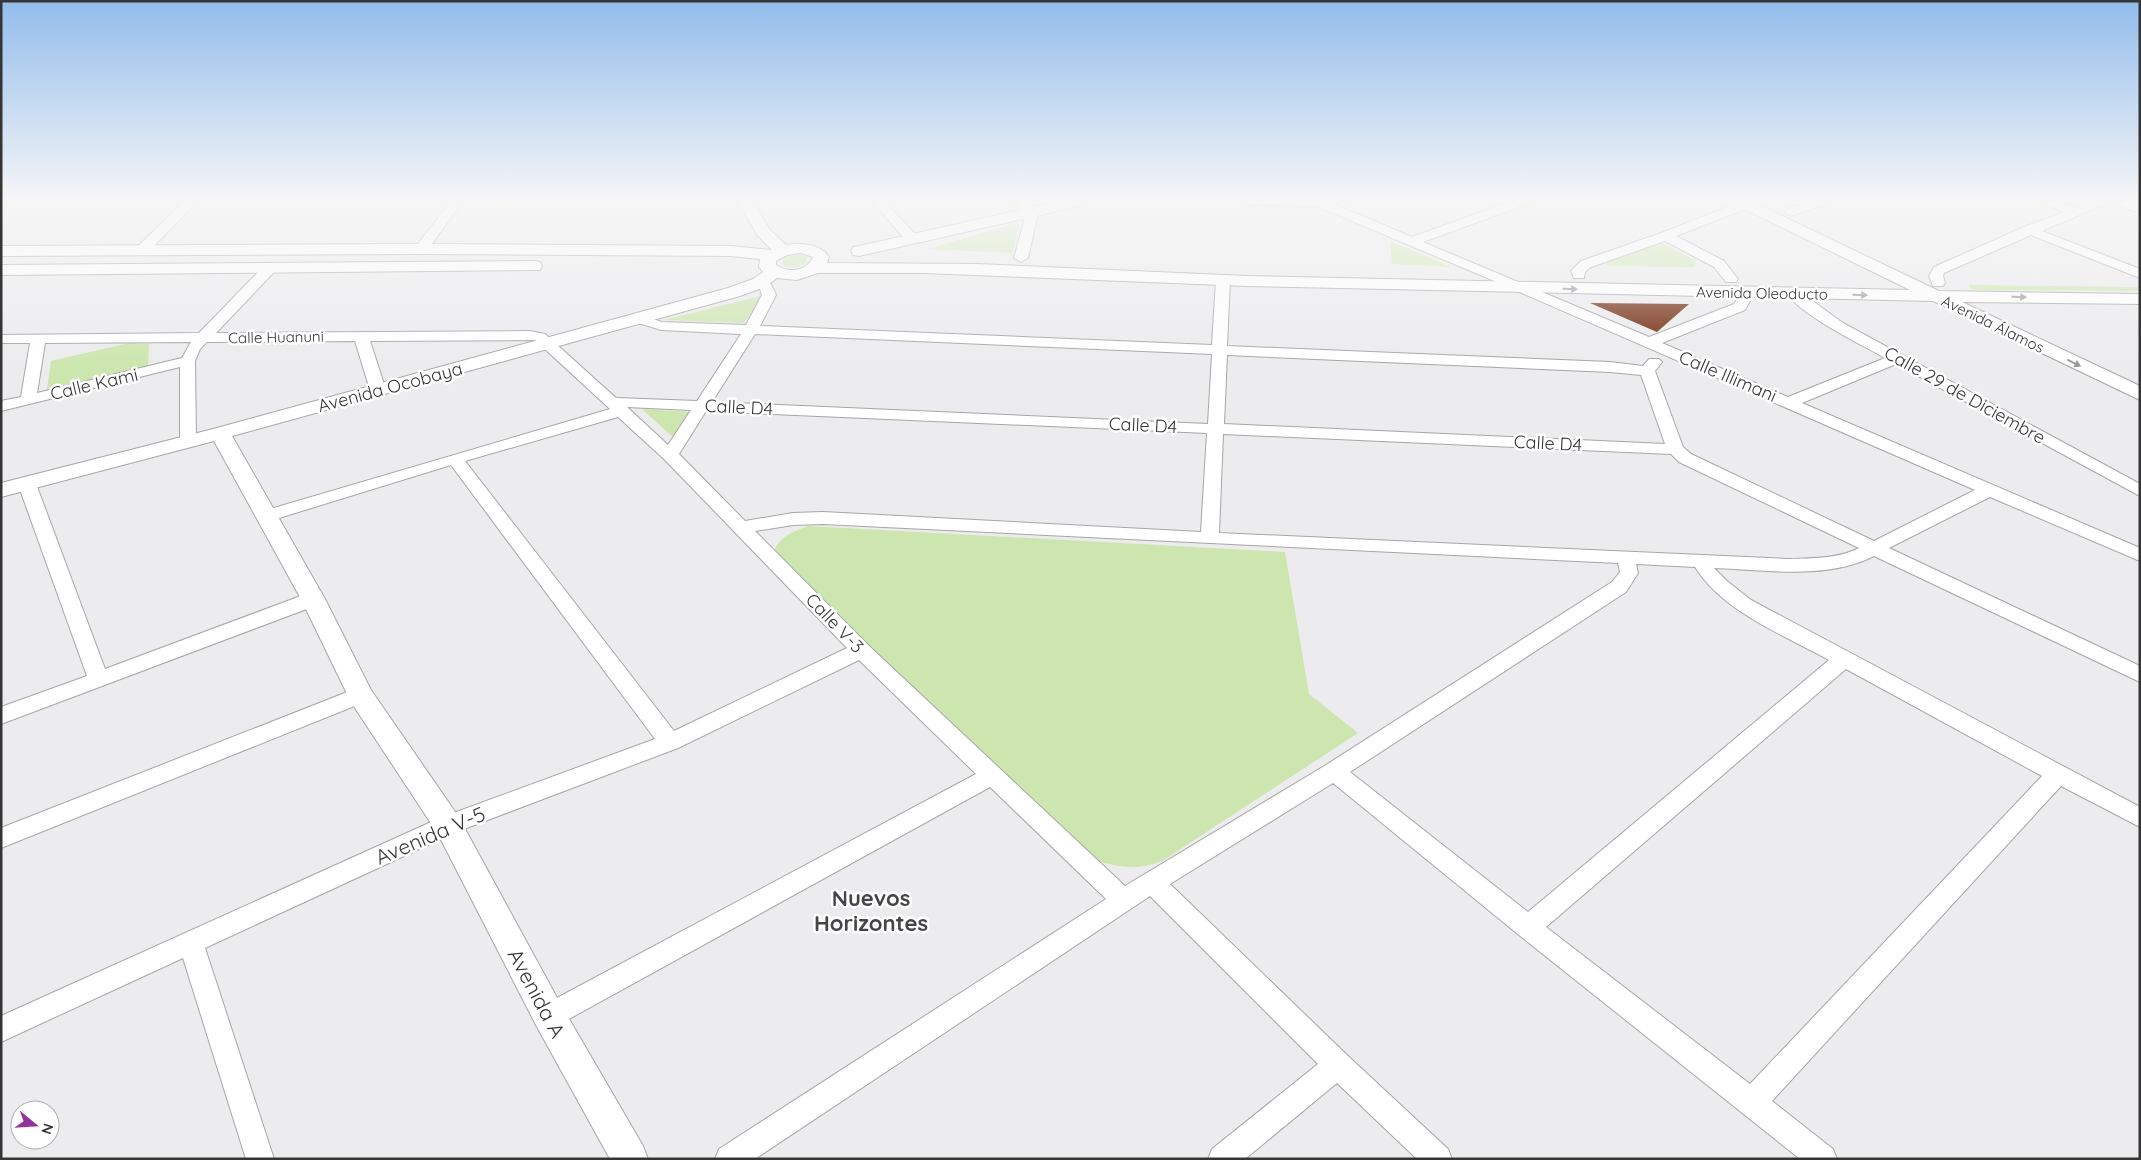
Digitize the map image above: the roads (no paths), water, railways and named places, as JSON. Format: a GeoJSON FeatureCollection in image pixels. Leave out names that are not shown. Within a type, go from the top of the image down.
{"type":"FeatureCollection","features":[{"type":"Feature","properties":{"kind":"street"},"geometry":{"type":"LineString","coordinates":[[741,255],[790,275],[816,260],[810,255]]}},
{"type":"Feature","properties":{"kind":"street"},"geometry":{"type":"LineString","coordinates":[[670,455],[751,330],[769,295],[766,288],[771,266],[769,255]]}},
{"type":"Feature","properties":{"kind":"street"},"geometry":{"type":"LineString","coordinates":[[1,270],[735,264],[771,266],[789,255]]}},
{"type":"Feature","properties":{"kind":"street","name":"Avenida Oleoducto"},"geometry":{"type":"LineString","coordinates":[[816,260],[839,255]]}},
{"type":"Feature","properties":{"kind":"street","name":"Avenida Oleoducto"},"geometry":{"type":"LineString","coordinates":[[955,255],[1579,276],[1736,286],[1794,294],[2140,285]]}},
{"type":"Feature","properties":{"kind":"street","name":"Calle Illimani"},"geometry":{"type":"LineString","coordinates":[[1447,255],[2140,555]]}},
{"type":"Feature","properties":{"kind":"street"},"geometry":{"type":"LineString","coordinates":[[1579,276],[1578,271],[1586,264],[1611,255]]}},
{"type":"Feature","properties":{"kind":"street"},"geometry":{"type":"LineString","coordinates":[[1648,343],[1726,314],[1740,307],[1744,301],[1745,297],[1719,264],[1702,255]]}},
{"type":"Feature","properties":{"kind":"street","name":"Avenida Álamos"},"geometry":{"type":"LineString","coordinates":[[1853,255],[1910,283],[1937,290]]}},
{"type":"Feature","properties":{"kind":"street","name":"Avenida Álamos"},"geometry":{"type":"LineString","coordinates":[[1872,255],[2140,394]]}},
{"type":"Feature","properties":{"kind":"street"},"geometry":{"type":"LineString","coordinates":[[1937,290],[1936,276],[1939,270],[1972,255]]}},
{"type":"Feature","properties":{"kind":"street"},"geometry":{"type":"LineString","coordinates":[[2092,255],[2140,274]]}},
{"type":"Feature","properties":{"kind":"street","name":"Avenida Oleoducto"},"geometry":{"type":"LineString","coordinates":[[816,260],[875,266],[1224,280],[1522,288],[1910,283]]}},
{"type":"Feature","properties":{"kind":"street","name":"Avenida Ocobaya"},"geometry":{"type":"LineString","coordinates":[[1,490],[188,442],[734,292],[771,266]]}},
{"type":"Feature","properties":{"kind":"street"},"geometry":{"type":"LineString","coordinates":[[188,442],[188,361],[193,348],[271,267]]}},
{"type":"Feature","properties":{"kind":"street"},"geometry":{"type":"LineString","coordinates":[[1210,538],[1224,280]]}},
{"type":"Feature","properties":{"kind":"street","name":"Avenida Oleoducto"},"geometry":{"type":"LineString","coordinates":[[1937,290],[1965,297],[2140,299]]}},
{"type":"Feature","properties":{"kind":"street","name":"Calle 29 de Diciembre"},"geometry":{"type":"LineString","coordinates":[[1794,294],[1812,309],[1838,326],[2140,491]]}},
{"type":"Feature","properties":{"kind":"street","name":"Avenida Álamos"},"geometry":{"type":"LineString","coordinates":[[1965,297],[2140,379]]}},
{"type":"Feature","properties":{"kind":"street"},"geometry":{"type":"LineString","coordinates":[[637,318],[661,326],[1600,367],[1647,371]]}},
{"type":"Feature","properties":{"kind":"street"},"geometry":{"type":"LineString","coordinates":[[361,335],[378,390]]}},
{"type":"Feature","properties":{"kind":"street","name":"Calle Huanuni"},"geometry":{"type":"LineString","coordinates":[[1,339],[530,335],[540,337],[547,344]]}},
{"type":"Feature","properties":{"kind":"street"},"geometry":{"type":"LineString","coordinates":[[28,400],[38,339]]}},
{"type":"Feature","properties":{"kind":"street","name":"Calle V-3"},"geometry":{"type":"LineString","coordinates":[[547,344],[670,455],[861,650],[1124,901]]}},
{"type":"Feature","properties":{"kind":"street"},"geometry":{"type":"LineString","coordinates":[[1670,352],[1651,364],[1647,371],[1675,449],[1685,458],[2140,675]]}},
{"type":"Feature","properties":{"kind":"street"},"geometry":{"type":"LineString","coordinates":[[1790,402],[1897,358]]}},
{"type":"Feature","properties":{"kind":"street","name":"Calle Kami"},"geometry":{"type":"LineString","coordinates":[[1,406],[188,361]]}},
{"type":"Feature","properties":{"kind":"street"},"geometry":{"type":"LineString","coordinates":[[266,516],[454,459],[616,406]]}},
{"type":"Feature","properties":{"kind":"street","name":"Calle D4"},"geometry":{"type":"LineString","coordinates":[[616,406],[702,406],[1675,449]]}},
{"type":"Feature","properties":{"kind":"street","name":"Avenida A"},"geometry":{"type":"LineString","coordinates":[[220,433],[313,599],[360,695],[448,825],[549,1016],[630,1159]]}},
{"type":"Feature","properties":{"kind":"street"},"geometry":{"type":"LineString","coordinates":[[454,459],[670,742]]}},
{"type":"Feature","properties":{"kind":"street"},"geometry":{"type":"LineString","coordinates":[[26,484],[98,679]]}},
{"type":"Feature","properties":{"kind":"street"},"geometry":{"type":"LineString","coordinates":[[742,527],[793,519],[823,518],[1789,565],[1826,563],[1855,558],[1991,489]]}},
{"type":"Feature","properties":{"kind":"street"},"geometry":{"type":"LineString","coordinates":[[729,1159],[1152,882],[1334,771],[1620,587],[1629,573],[1626,558]]}},
{"type":"Feature","properties":{"kind":"street"},"geometry":{"type":"LineString","coordinates":[[1700,562],[1720,588],[1744,605],[2140,818]]}},
{"type":"Feature","properties":{"kind":"street"},"geometry":{"type":"LineString","coordinates":[[1,716],[313,599]]}},
{"type":"Feature","properties":{"kind":"street","name":"Avenida V-5"},"geometry":{"type":"LineString","coordinates":[[1,1029],[448,825],[670,742],[861,650]]}},
{"type":"Feature","properties":{"kind":"street"},"geometry":{"type":"LineString","coordinates":[[1528,927],[1845,658]]}},
{"type":"Feature","properties":{"kind":"street"},"geometry":{"type":"LineString","coordinates":[[1,838],[360,695]]}},
{"type":"Feature","properties":{"kind":"street"},"geometry":{"type":"LineString","coordinates":[[1334,771],[1822,1159]]}},
{"type":"Feature","properties":{"kind":"street"},"geometry":{"type":"LineString","coordinates":[[1750,1103],[2058,774]]}},
{"type":"Feature","properties":{"kind":"street"},"geometry":{"type":"LineString","coordinates":[[549,1016],[992,776]]}},
{"type":"Feature","properties":{"kind":"street"},"geometry":{"type":"LineString","coordinates":[[1152,882],[1338,1065],[1438,1159]]}},
{"type":"Feature","properties":{"kind":"street"},"geometry":{"type":"LineString","coordinates":[[190,942],[260,1159]]}},
{"type":"Feature","properties":{"kind":"street"},"geometry":{"type":"LineString","coordinates":[[1222,1159],[1338,1065]]}},
{"type":"Feature","properties":{"kind":"district","name":"Nuevos Horizontes"},"geometry":{"type":"Point","coordinates":[871,910]}}]}
